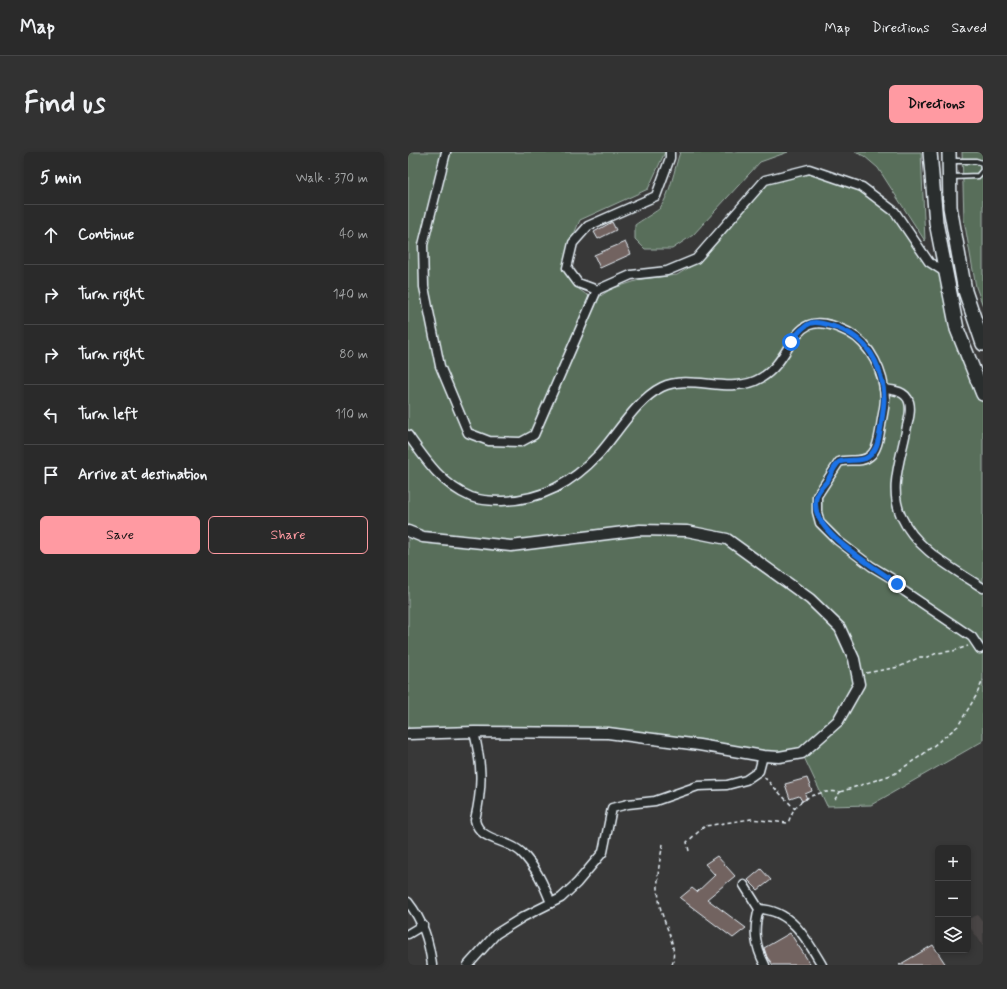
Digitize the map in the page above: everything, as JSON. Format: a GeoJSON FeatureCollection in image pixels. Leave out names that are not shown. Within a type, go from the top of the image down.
{"type":"FeatureCollection","features":[{"type":"Feature","properties":{"kind":"main road"},"geometry":{"type":"LineString","coordinates":[[930,152],[936,222],[957,329],[983,394]]}},
{"type":"Feature","properties":{"kind":"main road"},"geometry":{"type":"LineString","coordinates":[[949,157],[950,207],[965,291],[983,344]]}},
{"type":"Feature","properties":{"kind":"street"},"geometry":{"type":"LineString","coordinates":[[446,152],[422,245],[424,287],[440,366],[468,433],[489,441],[521,442],[534,435],[597,290],[631,275],[667,271],[696,259],[765,180],[809,169],[862,187],[895,212],[929,262],[946,273]]}},
{"type":"Feature","properties":{"kind":"street"},"geometry":{"type":"LineString","coordinates":[[597,290],[578,283],[567,268],[573,243],[588,226],[656,196],[670,158],[670,152]]}},
{"type":"Feature","properties":{"kind":"street"},"geometry":{"type":"LineString","coordinates":[[408,435],[429,465],[461,492],[477,499],[513,500],[530,498],[553,491],[575,476],[599,454],[646,399],[662,387],[679,383],[722,386],[759,380],[777,364],[796,336],[812,323],[831,326],[855,336],[864,344],[874,359],[880,373],[884,389],[884,411],[874,451],[865,459],[842,460],[836,465],[816,496],[818,519],[824,527],[856,555],[891,578],[907,593],[972,637],[980,650]]}},
{"type":"Feature","properties":{"kind":"street"},"geometry":{"type":"LineString","coordinates":[[884,389],[897,391],[903,394],[907,397],[910,406],[895,491],[902,517],[913,535],[930,552],[983,588]]}},
{"type":"Feature","properties":{"kind":"street"},"geometry":{"type":"LineString","coordinates":[[408,531],[423,538],[512,546],[640,530],[687,531],[727,539],[810,599],[840,628],[854,659],[859,684],[838,721],[802,753],[779,757],[762,756],[699,745],[608,733],[474,732],[408,734]]}},
{"type":"Feature","properties":{"kind":"street"},"geometry":{"type":"LineString","coordinates":[[474,732],[479,752],[482,779],[475,820],[476,825],[485,835],[503,841],[521,851],[539,875],[551,904]]}},
{"type":"Feature","properties":{"kind":"street"},"geometry":{"type":"LineString","coordinates":[[468,965],[496,934],[523,917],[551,904],[568,892],[603,852],[612,808],[628,804],[656,802],[698,786],[739,783],[752,778],[759,771],[762,756]]}},
{"type":"Feature","properties":{"kind":"street"},"geometry":{"type":"LineString","coordinates":[[744,885],[759,909],[755,930],[755,943],[765,965]]}},
{"type":"Feature","properties":{"kind":"street"},"geometry":{"type":"LineString","coordinates":[[408,902],[423,925],[428,938],[432,965]]}},
{"type":"Feature","properties":{"kind":"street"},"geometry":{"type":"LineString","coordinates":[[759,909],[769,909],[779,913],[794,924],[803,933],[822,965]]}},
{"type":"Feature","properties":{"kind":"street"},"geometry":{"type":"LineString","coordinates":[[408,934],[423,925]]}},
{"type":"Feature","properties":{"kind":"lane"},"geometry":{"type":"LineString","coordinates":[[949,157],[982,163],[983,170],[978,176],[950,177]]}},
{"type":"Feature","properties":{"kind":"path"},"geometry":{"type":"LineString","coordinates":[[866,673],[899,667],[920,656],[928,657],[937,653],[980,650]]}},
{"type":"Feature","properties":{"kind":"path"},"geometry":{"type":"LineString","coordinates":[[689,851],[686,842],[705,826],[751,819],[788,823],[795,808],[800,803],[817,794],[827,791],[840,792],[894,774],[922,756],[958,726],[983,680]]}},
{"type":"Feature","properties":{"kind":"path"},"geometry":{"type":"LineString","coordinates":[[759,771],[795,808]]}},
{"type":"Feature","properties":{"kind":"path"},"geometry":{"type":"LineString","coordinates":[[835,799],[840,792]]}},
{"type":"Feature","properties":{"kind":"path"},"geometry":{"type":"LineString","coordinates":[[663,844],[657,873],[660,907],[675,954],[672,965]]}},
{"type":"Feature","properties":{"kind":"shaded area"},"geometry":{"type":"Polygon","coordinates":[[[978,915],[983,922],[983,945],[971,929],[971,918],[978,915]]]}},
{"type":"Feature","properties":{"kind":"green space"},"geometry":{"type":"Polygon","coordinates":[[[408,152],[665,152],[648,189],[580,220],[568,248],[563,269],[577,287],[585,294],[596,299],[611,289],[642,279],[677,275],[698,262],[765,180],[809,169],[862,187],[895,212],[929,262],[946,273],[983,394],[983,741],[871,805],[827,806],[802,753],[786,756],[608,733],[408,734],[408,152]]]}},
{"type":"Feature","properties":{"kind":"green space"},"geometry":{"type":"Polygon","coordinates":[[[680,152],[788,152],[760,162],[693,235],[672,249],[645,249],[635,239],[635,225],[660,208],[664,202],[670,188],[680,152]]]}},
{"type":"Feature","properties":{"kind":"green space"},"geometry":{"type":"Polygon","coordinates":[[[855,152],[921,152],[925,241],[878,168],[864,156],[855,152]]]}},
{"type":"Feature","properties":{"kind":"green space"},"geometry":{"type":"Polygon","coordinates":[[[962,152],[983,152],[983,306],[976,287],[964,220],[962,152]]]}},
{"type":"Feature","properties":{"kind":"building"},"geometry":{"type":"Polygon","coordinates":[[[612,222],[616,230],[598,239],[594,232],[612,222]]]}},
{"type":"Feature","properties":{"kind":"building"},"geometry":{"type":"Polygon","coordinates":[[[625,242],[631,254],[600,268],[594,255],[625,242]]]}},
{"type":"Feature","properties":{"kind":"building"},"geometry":{"type":"Polygon","coordinates":[[[807,778],[812,791],[805,794],[807,799],[802,801],[799,796],[790,799],[785,784],[807,778]]]}},
{"type":"Feature","properties":{"kind":"building"},"geometry":{"type":"Polygon","coordinates":[[[717,856],[735,876],[707,899],[746,928],[733,938],[680,898],[692,888],[697,892],[715,875],[705,864],[717,856]]]}},
{"type":"Feature","properties":{"kind":"building"},"geometry":{"type":"Polygon","coordinates":[[[761,869],[771,880],[758,890],[748,880],[761,869]]]}},
{"type":"Feature","properties":{"kind":"building"},"geometry":{"type":"Polygon","coordinates":[[[790,933],[811,965],[773,965],[767,957],[764,948],[790,933]]]}},
{"type":"Feature","properties":{"kind":"building"},"geometry":{"type":"Polygon","coordinates":[[[933,945],[935,953],[938,953],[946,965],[899,965],[933,945]]]}},
{"type":"Feature","properties":{"kind":"route"},"geometry":{"type":"LineString","coordinates":[[791,342],[807,326],[817,322],[839,328],[855,336],[864,344],[877,364],[885,398],[880,433],[874,451],[865,459],[842,460],[839,462],[816,496],[816,502],[818,519],[820,523],[837,540],[871,566],[891,578],[897,584]]}}]}
